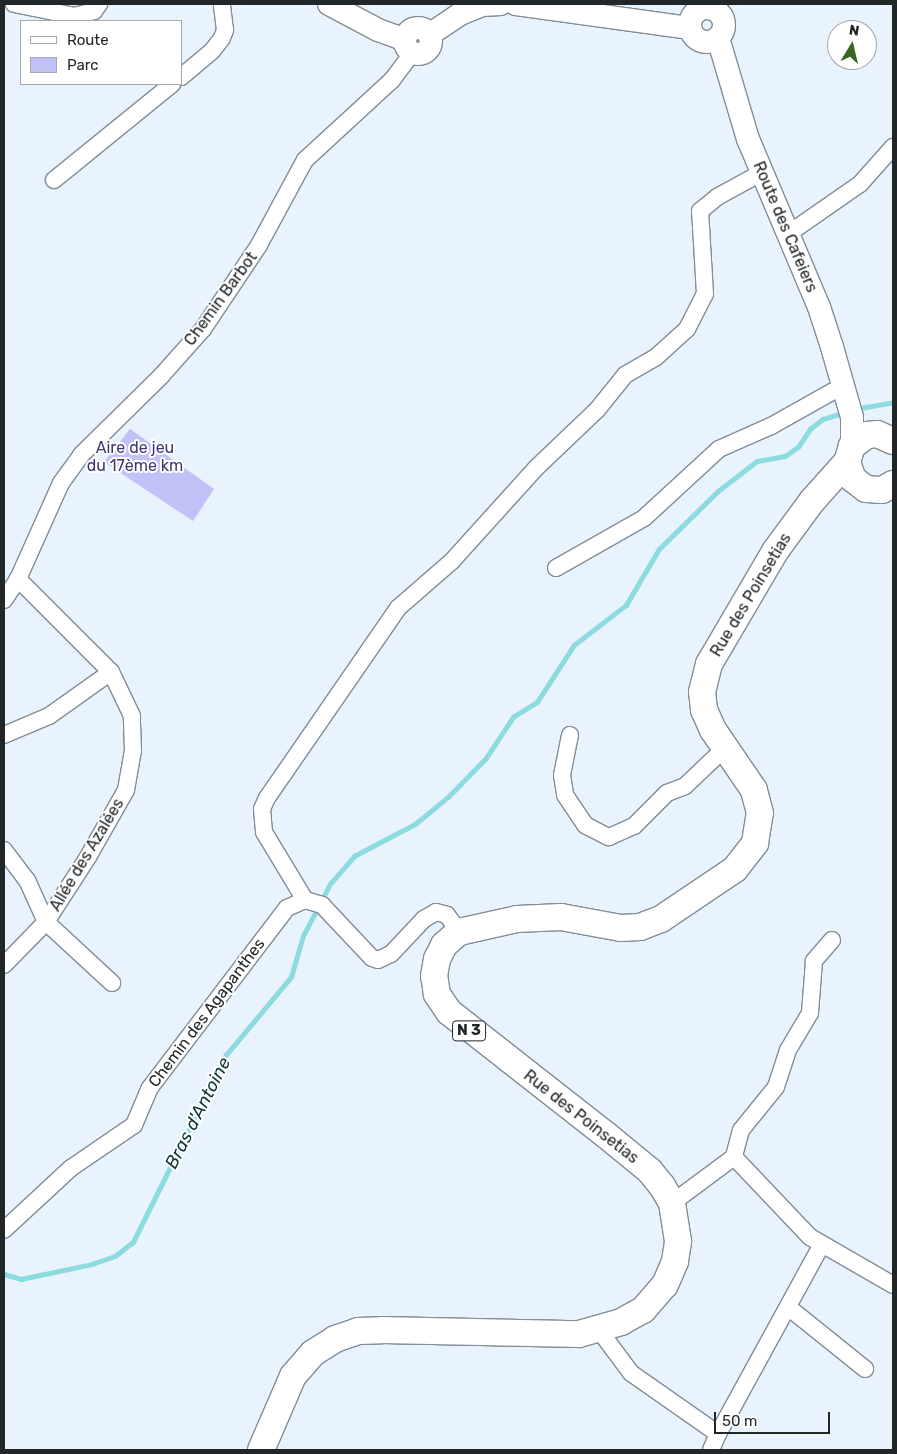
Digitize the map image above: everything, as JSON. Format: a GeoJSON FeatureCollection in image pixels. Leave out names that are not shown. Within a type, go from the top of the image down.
{"type":"FeatureCollection","features":[{"type":"Feature","properties":{"kind":"main road"},"geometry":{"type":"LineString","coordinates":[[892,486],[874,490],[853,433],[877,434],[893,441]]}},
{"type":"Feature","properties":{"kind":"main road","name":"Rue des Poinsetias"},"geometry":{"type":"LineString","coordinates":[[262,1450],[293,1376],[313,1353],[335,1339],[358,1332],[382,1330],[552,1335],[599,1330],[642,1310],[665,1285],[675,1261],[678,1241],[672,1203],[650,1171],[448,1012],[437,994],[434,976],[444,945],[459,932],[541,916],[621,928],[640,927],[662,919],[735,869],[755,843],[760,813],[754,790],[713,730],[704,710],[702,692],[709,664],[776,550],[812,501],[837,489],[853,433]]}},
{"type":"Feature","properties":{"kind":"street"},"geometry":{"type":"LineString","coordinates":[[14,4],[74,16],[94,11],[99,4]]}},
{"type":"Feature","properties":{"kind":"street"},"geometry":{"type":"LineString","coordinates":[[182,76],[212,52],[222,38],[225,30],[222,4]]}},
{"type":"Feature","properties":{"kind":"street"},"geometry":{"type":"LineString","coordinates":[[329,4],[409,46]]}},
{"type":"Feature","properties":{"kind":"street"},"geometry":{"type":"LineString","coordinates":[[409,46],[408,32],[415,28],[423,29],[430,35],[460,14],[482,6],[501,4]]}},
{"type":"Feature","properties":{"kind":"street"},"geometry":{"type":"LineString","coordinates":[[516,4],[690,28],[702,41],[718,38],[723,22],[718,12],[707,6],[693,15],[690,28]]}},
{"type":"Feature","properties":{"kind":"street","name":"Route des Cafeiers"},"geometry":{"type":"LineString","coordinates":[[718,38],[761,173],[818,307],[853,433]]}},
{"type":"Feature","properties":{"kind":"street","name":"Chemin Barbot"},"geometry":{"type":"LineString","coordinates":[[4,600],[18,579],[61,483],[71,469],[203,329],[260,245],[305,160],[392,80],[409,46]]}},
{"type":"Feature","properties":{"kind":"street"},"geometry":{"type":"LineString","coordinates":[[54,180],[171,85]]}},
{"type":"Feature","properties":{"kind":"street"},"geometry":{"type":"LineString","coordinates":[[788,234],[860,184],[893,148]]}},
{"type":"Feature","properties":{"kind":"street"},"geometry":{"type":"LineString","coordinates":[[459,932],[447,915],[436,912],[424,919],[384,960],[372,958],[322,905],[305,900],[264,832],[262,809],[267,798],[398,608],[452,560],[536,468],[597,410],[625,375],[655,358],[687,329],[705,294],[700,211],[716,197],[761,173]]}},
{"type":"Feature","properties":{"kind":"street"},"geometry":{"type":"LineString","coordinates":[[556,568],[644,518],[719,449],[771,426],[853,433]]}},
{"type":"Feature","properties":{"kind":"street","name":"Allée des Azalées"},"geometry":{"type":"LineString","coordinates":[[4,966],[46,922],[126,790],[133,751],[132,716],[111,672],[18,579]]}},
{"type":"Feature","properties":{"kind":"street"},"geometry":{"type":"LineString","coordinates":[[4,735],[49,716],[111,672]]}},
{"type":"Feature","properties":{"kind":"street"},"geometry":{"type":"LineString","coordinates":[[570,734],[562,775],[565,794],[585,825],[609,837],[634,826],[666,793],[686,786],[726,747]]}},
{"type":"Feature","properties":{"kind":"street"},"geometry":{"type":"LineString","coordinates":[[4,850],[27,880],[46,922],[112,983]]}},
{"type":"Feature","properties":{"kind":"street","name":"Chemin des Agapanthes"},"geometry":{"type":"LineString","coordinates":[[4,1230],[71,1168],[134,1125],[149,1089],[209,1007],[287,908],[305,900]]}},
{"type":"Feature","properties":{"kind":"street"},"geometry":{"type":"LineString","coordinates":[[672,1203],[734,1157],[741,1130],[776,1087],[788,1050],[810,1013],[814,961],[832,940]]}},
{"type":"Feature","properties":{"kind":"street"},"geometry":{"type":"LineString","coordinates":[[734,1157],[799,1226],[822,1246],[893,1285]]}},
{"type":"Feature","properties":{"kind":"street"},"geometry":{"type":"LineString","coordinates":[[711,1450],[822,1246]]}},
{"type":"Feature","properties":{"kind":"street"},"geometry":{"type":"LineString","coordinates":[[788,1307],[865,1369]]}},
{"type":"Feature","properties":{"kind":"street"},"geometry":{"type":"LineString","coordinates":[[599,1330],[631,1372],[718,1434]]}},
{"type":"Feature","properties":{"kind":"green space","name":"Aire de jeu du 17ème km"},"geometry":{"type":"Polygon","coordinates":[[[130,429],[214,489],[193,521],[104,462],[130,429]]]}},
{"type":"Feature","properties":{"kind":"waterway","name":"Bras d'Antoine"},"geometry":{"type":"LineString","coordinates":[[855,409],[893,402]]}},
{"type":"Feature","properties":{"kind":"waterway","name":"Bras d'Antoine"},"geometry":{"type":"LineString","coordinates":[[4,1274],[21,1279],[92,1264],[115,1256],[133,1242],[226,1055],[291,977],[303,936],[330,884],[354,856],[415,824],[448,797],[486,758],[513,717],[537,702],[574,645],[626,605],[659,549],[718,491],[757,461],[785,456],[798,447],[810,429],[823,419],[843,413]]}}]}
